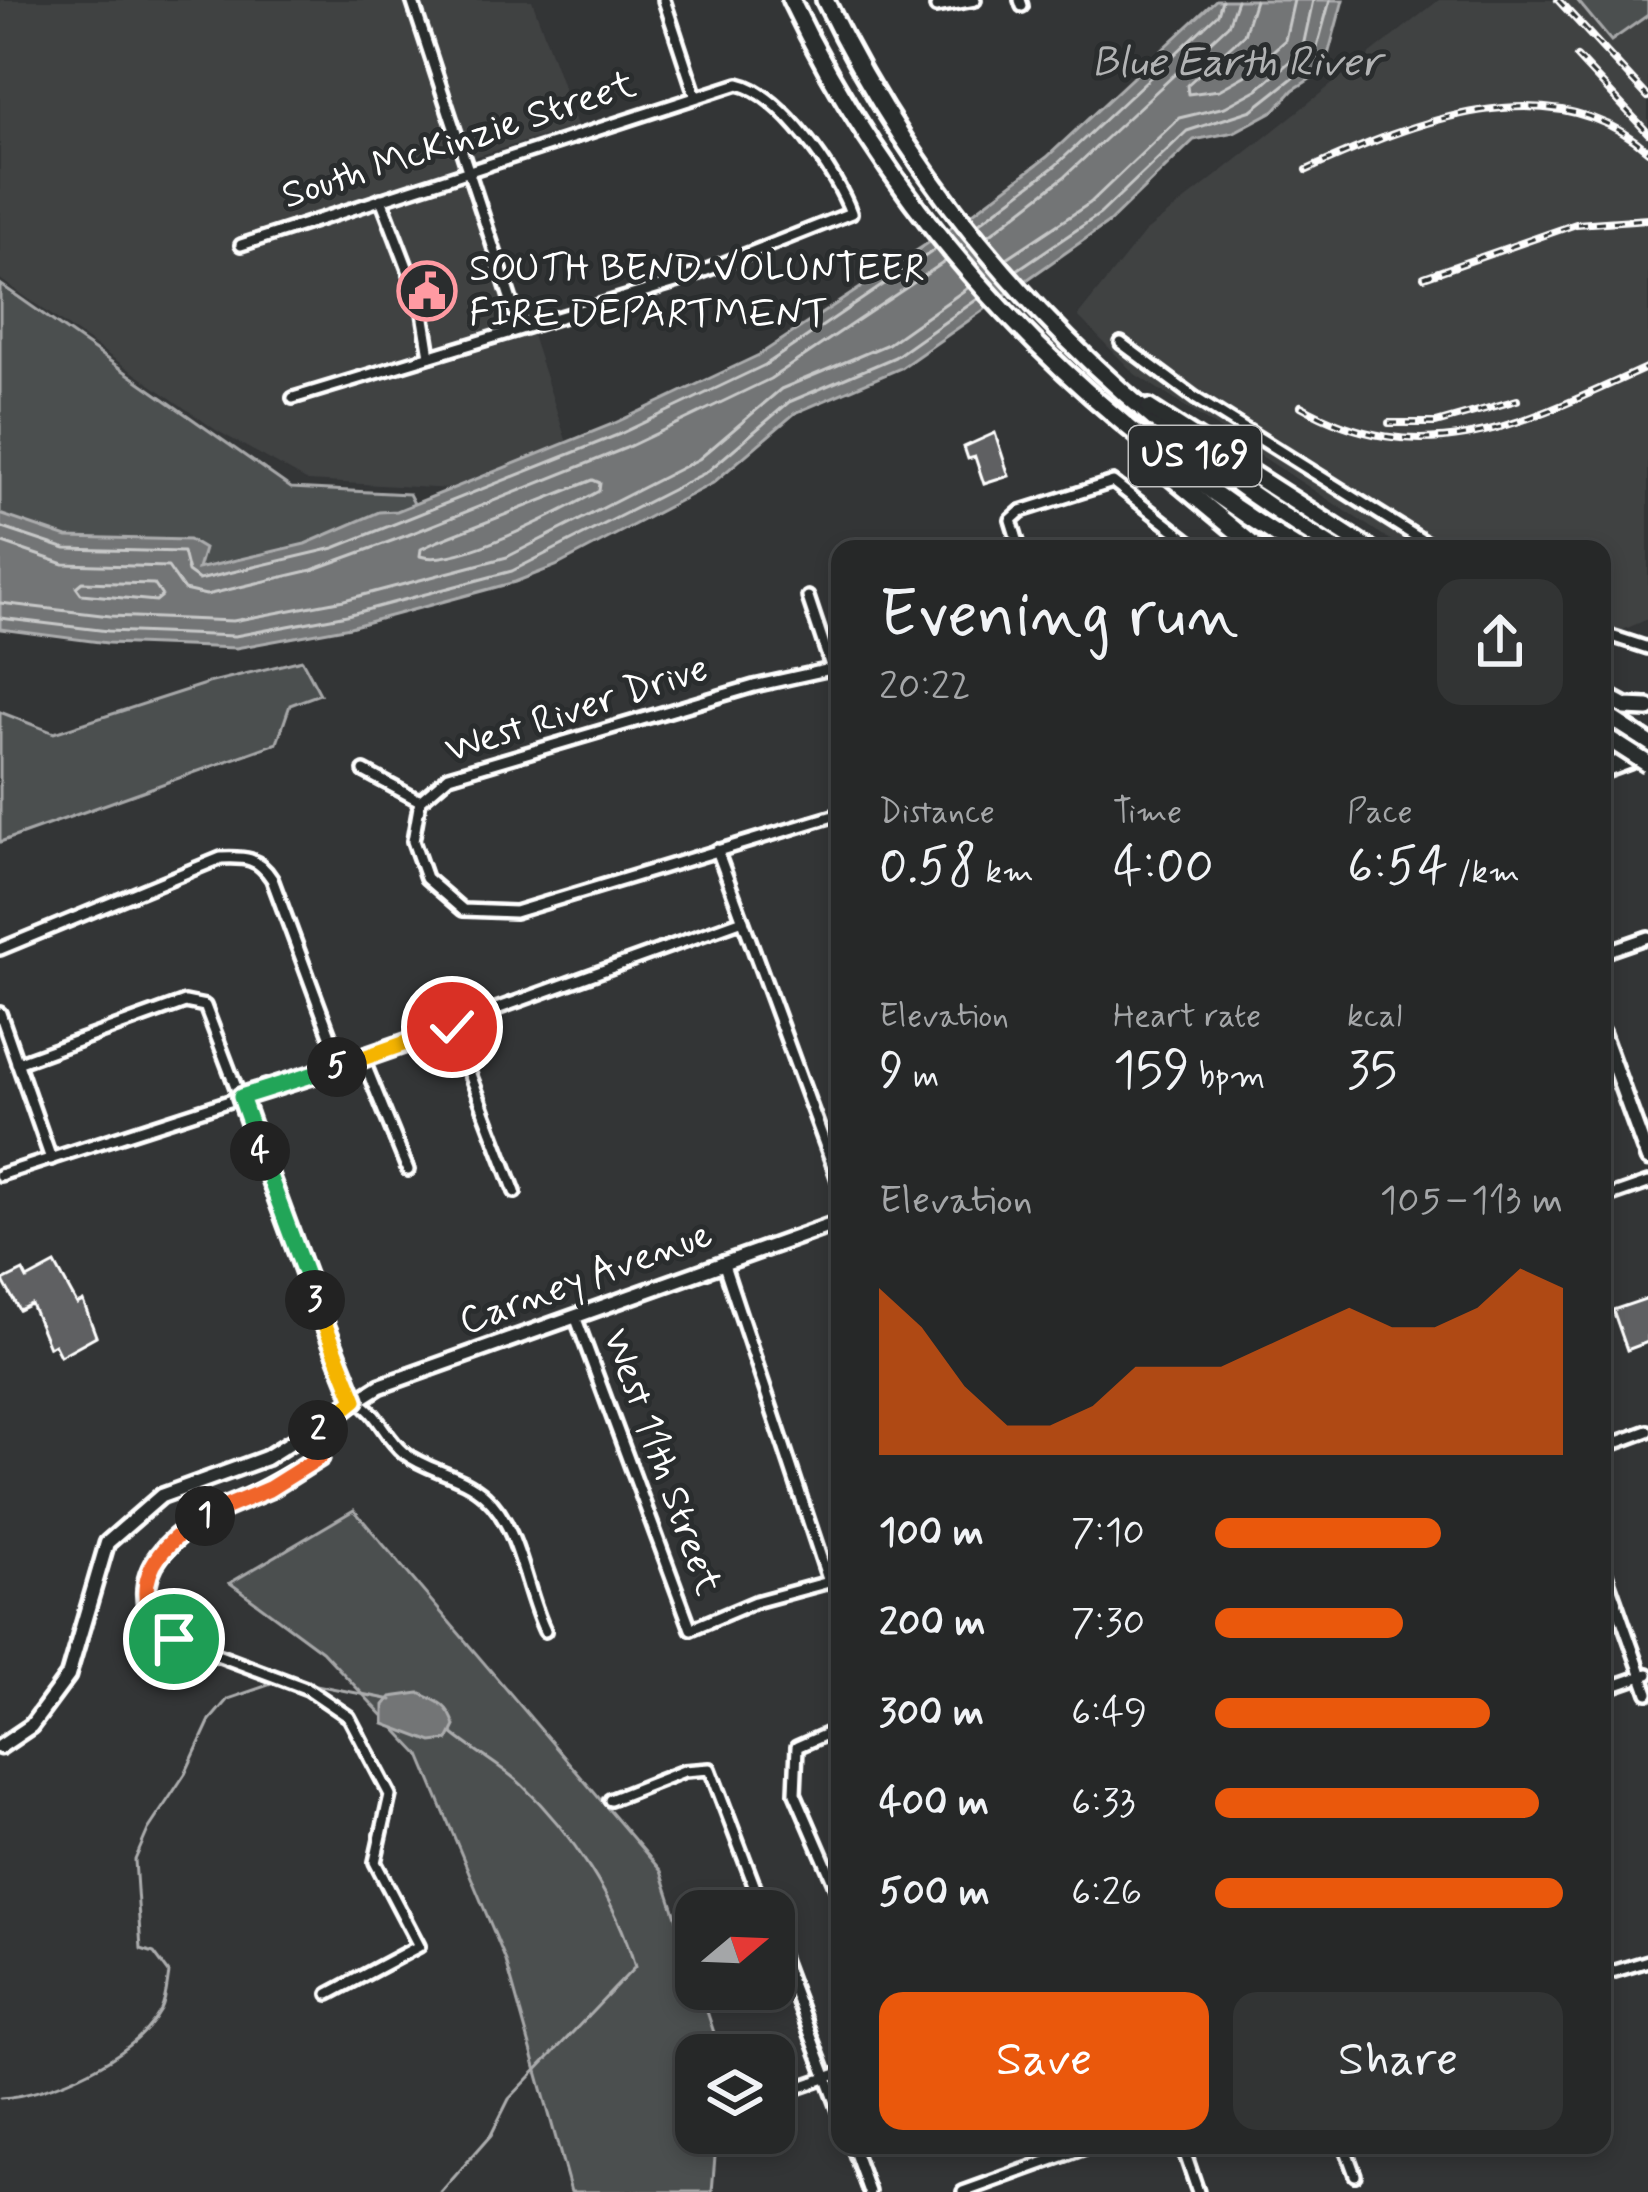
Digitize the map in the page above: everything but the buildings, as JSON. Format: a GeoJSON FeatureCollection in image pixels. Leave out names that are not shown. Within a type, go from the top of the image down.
{"type":"FeatureCollection","features":[{"type":"Feature","properties":{"kind":"highway","name":"US 169"},"geometry":{"type":"LineString","coordinates":[[791,0],[827,71],[913,202],[1052,363],[1106,414],[1184,475],[1285,540]]}},
{"type":"Feature","properties":{"kind":"highway","name":"US 169"},"geometry":{"type":"LineString","coordinates":[[825,0],[887,114],[936,186],[1068,345],[1206,464],[1321,540]]}},
{"type":"Feature","properties":{"kind":"highway"},"geometry":{"type":"LineString","coordinates":[[1095,371],[1355,540]]}},
{"type":"Feature","properties":{"kind":"highway"},"geometry":{"type":"LineString","coordinates":[[1106,414],[1248,540]]}},
{"type":"Feature","properties":{"kind":"highway"},"geometry":{"type":"LineString","coordinates":[[1611,699],[1626,707],[1647,708]]}},
{"type":"Feature","properties":{"kind":"highway"},"geometry":{"type":"LineString","coordinates":[[1611,719],[1648,742]]}},
{"type":"Feature","properties":{"kind":"highway"},"geometry":{"type":"LineString","coordinates":[[1611,740],[1648,764]]}},
{"type":"Feature","properties":{"kind":"highway"},"geometry":{"type":"LineString","coordinates":[[1611,767],[1648,753]]}},
{"type":"Feature","properties":{"kind":"main road"},"geometry":{"type":"LineString","coordinates":[[1611,1058],[1648,1159]]}},
{"type":"Feature","properties":{"kind":"main road","name":"Carney Avenue"},"geometry":{"type":"LineString","coordinates":[[0,1748],[31,1726],[68,1676],[107,1543],[125,1522],[161,1496],[266,1458],[355,1400],[410,1373],[831,1225]]}},
{"type":"Feature","properties":{"kind":"street"},"geometry":{"type":"LineString","coordinates":[[293,398],[520,328],[412,0]]}},
{"type":"Feature","properties":{"kind":"street"},"geometry":{"type":"LineString","coordinates":[[664,0],[695,94]]}},
{"type":"Feature","properties":{"kind":"street"},"geometry":{"type":"LineString","coordinates":[[936,8],[975,0]]}},
{"type":"Feature","properties":{"kind":"street","name":"South McKinzie Street"},"geometry":{"type":"LineString","coordinates":[[241,245],[737,84],[754,90],[826,160],[851,213],[679,280],[520,328]]}},
{"type":"Feature","properties":{"kind":"street"},"geometry":{"type":"LineString","coordinates":[[381,199],[422,306],[430,356]]}},
{"type":"Feature","properties":{"kind":"street"},"geometry":{"type":"LineString","coordinates":[[1121,343],[1195,398],[1422,540]]}},
{"type":"Feature","properties":{"kind":"street"},"geometry":{"type":"LineString","coordinates":[[1017,540],[1011,520],[1022,511],[1113,482],[1187,540]]}},
{"type":"Feature","properties":{"kind":"street"},"geometry":{"type":"LineString","coordinates":[[808,597],[831,655]]}},
{"type":"Feature","properties":{"kind":"street"},"geometry":{"type":"LineString","coordinates":[[1611,636],[1648,649]]}},
{"type":"Feature","properties":{"kind":"street","name":"West River Drive"},"geometry":{"type":"LineString","coordinates":[[717,850],[515,912],[463,910],[431,881],[413,841],[420,801],[449,776],[754,686],[831,669]]}},
{"type":"Feature","properties":{"kind":"street"},"geometry":{"type":"LineString","coordinates":[[364,771],[420,801]]}},
{"type":"Feature","properties":{"kind":"street"},"geometry":{"type":"LineString","coordinates":[[831,817],[717,850],[831,1160]]}},
{"type":"Feature","properties":{"kind":"street"},"geometry":{"type":"LineString","coordinates":[[0,949],[221,858],[246,857],[262,864],[272,879],[341,1065]]}},
{"type":"Feature","properties":{"kind":"street"},"geometry":{"type":"LineString","coordinates":[[0,1175],[362,1058],[743,920]]}},
{"type":"Feature","properties":{"kind":"street"},"geometry":{"type":"LineString","coordinates":[[1611,950],[1648,937]]}},
{"type":"Feature","properties":{"kind":"street"},"geometry":{"type":"LineString","coordinates":[[17,1063],[185,1002],[205,1006],[355,1400],[374,1410],[382,1430],[419,1464],[459,1476],[489,1498],[504,1521],[545,1631]]}},
{"type":"Feature","properties":{"kind":"street"},"geometry":{"type":"LineString","coordinates":[[0,1013],[51,1159]]}},
{"type":"Feature","properties":{"kind":"street"},"geometry":{"type":"LineString","coordinates":[[452,1027],[515,1192]]}},
{"type":"Feature","properties":{"kind":"street"},"geometry":{"type":"LineString","coordinates":[[362,1058],[408,1170]]}},
{"type":"Feature","properties":{"kind":"street"},"geometry":{"type":"LineString","coordinates":[[1611,1196],[1648,1183]]}},
{"type":"Feature","properties":{"kind":"street"},"geometry":{"type":"LineString","coordinates":[[723,1262],[831,1571]]}},
{"type":"Feature","properties":{"kind":"street","name":"West 11th Street"},"geometry":{"type":"LineString","coordinates":[[574,1316],[691,1629],[755,1602],[831,1581]]}},
{"type":"Feature","properties":{"kind":"street"},"geometry":{"type":"LineString","coordinates":[[317,1426],[320,1457],[190,1526],[148,1570],[145,1589],[153,1619],[174,1639],[308,1689],[349,1718],[391,1796],[375,1862],[419,1946],[328,1994]]}},
{"type":"Feature","properties":{"kind":"street"},"geometry":{"type":"LineString","coordinates":[[1611,1445],[1648,1431]]}},
{"type":"Feature","properties":{"kind":"street"},"geometry":{"type":"LineString","coordinates":[[1611,1586],[1648,1694]]}},
{"type":"Feature","properties":{"kind":"street"},"geometry":{"type":"LineString","coordinates":[[1611,1687],[1645,1675]]}},
{"type":"Feature","properties":{"kind":"street"},"geometry":{"type":"LineString","coordinates":[[831,1732],[797,1748],[795,1793],[831,1876]]}},
{"type":"Feature","properties":{"kind":"street"},"geometry":{"type":"LineString","coordinates":[[610,1800],[684,1772],[710,1769],[756,1890]]}},
{"type":"Feature","properties":{"kind":"street"},"geometry":{"type":"LineString","coordinates":[[1611,1972],[1648,1961]]}},
{"type":"Feature","properties":{"kind":"street"},"geometry":{"type":"LineString","coordinates":[[795,1993],[831,2089]]}},
{"type":"Feature","properties":{"kind":"street"},"geometry":{"type":"LineString","coordinates":[[795,2089],[831,2076]]}},
{"type":"Feature","properties":{"kind":"street"},"geometry":{"type":"LineString","coordinates":[[855,2154],[869,2192]]}},
{"type":"Feature","properties":{"kind":"street"},"geometry":{"type":"LineString","coordinates":[[963,2192],[1068,2154]]}},
{"type":"Feature","properties":{"kind":"street"},"geometry":{"type":"LineString","coordinates":[[1185,2154],[1198,2192]]}},
{"type":"Feature","properties":{"kind":"street"},"geometry":{"type":"LineString","coordinates":[[1347,2154],[1354,2175]]}},
{"type":"Feature","properties":{"kind":"shaded area"},"geometry":{"type":"Polygon","coordinates":[[[0,0],[532,0],[577,126],[474,157],[570,452],[470,490],[308,481],[216,430],[0,279],[0,0]]]}},
{"type":"Feature","properties":{"kind":"shaded area"},"geometry":{"type":"Polygon","coordinates":[[[1439,0],[1577,0],[1611,40],[1648,15],[1648,619],[1611,635],[1611,540],[1390,540],[1135,374],[1078,316],[1145,232],[1439,0]]]}},
{"type":"Feature","properties":{"kind":"shaded area"},"geometry":{"type":"Polygon","coordinates":[[[1577,0],[1648,0],[1648,15],[1611,41],[1577,0]]]}},
{"type":"Feature","properties":{"kind":"shaded area"},"geometry":{"type":"Polygon","coordinates":[[[0,284],[291,488],[409,494],[423,521],[232,586],[0,546],[0,284]]]}},
{"type":"Feature","properties":{"kind":"shaded area"},"geometry":{"type":"Polygon","coordinates":[[[302,660],[320,694],[290,705],[277,743],[0,842],[0,712],[54,733],[208,683],[302,660]]]}},
{"type":"Feature","properties":{"kind":"shaded area"},"geometry":{"type":"Polygon","coordinates":[[[354,1510],[661,1871],[675,1914],[675,2010],[707,2010],[714,2034],[675,2034],[675,2154],[715,2154],[712,2192],[571,2192],[506,1961],[420,1755],[322,1651],[230,1583],[354,1510]]]}},
{"type":"Feature","properties":{"kind":"water","name":"Blue Earth River"},"geometry":{"type":"Polygon","coordinates":[[[1216,0],[1343,0],[1324,70],[1293,90],[1275,110],[1234,132],[1194,140],[1108,223],[901,368],[795,413],[713,483],[556,566],[515,582],[350,627],[236,648],[107,643],[0,629],[0,514],[67,537],[189,540],[204,549],[198,569],[305,544],[379,512],[397,511],[615,423],[759,355],[969,216],[1047,157],[1216,0]]]}},
{"type":"Feature","properties":{"kind":"water"},"geometry":{"type":"Polygon","coordinates":[[[419,1693],[450,1713],[455,1726],[448,1740],[432,1742],[384,1724],[384,1705],[391,1697],[419,1693]]]}},
{"type":"Feature","properties":{"kind":"waterway"},"geometry":{"type":"LineString","coordinates":[[0,2098],[43,2090],[112,2058],[149,2027],[161,2010],[169,1973],[154,1953],[141,1949],[135,1860],[210,1720],[228,1699],[280,1681]]}},
{"type":"Feature","properties":{"kind":"waterway"},"geometry":{"type":"LineString","coordinates":[[296,1681],[392,1700]]}},
{"type":"Feature","properties":{"kind":"waterway"},"geometry":{"type":"LineString","coordinates":[[441,2192],[491,2135],[509,2099],[635,1967],[604,1892],[558,1824],[521,1784],[452,1733]]}},
{"type":"Feature","properties":{"kind":"railway"},"geometry":{"type":"LineString","coordinates":[[1558,0],[1648,97]]}},
{"type":"Feature","properties":{"kind":"railway"},"geometry":{"type":"LineString","coordinates":[[1577,57],[1648,133]]}},
{"type":"Feature","properties":{"kind":"railway"},"geometry":{"type":"LineString","coordinates":[[1307,170],[1435,121],[1525,107],[1568,111],[1610,125],[1648,151]]}},
{"type":"Feature","properties":{"kind":"railway"},"geometry":{"type":"LineString","coordinates":[[1424,277],[1576,224],[1648,219]]}},
{"type":"Feature","properties":{"kind":"railway"},"geometry":{"type":"LineString","coordinates":[[1301,406],[1347,427],[1391,437],[1434,439],[1519,422],[1648,367]]}},
{"type":"Feature","properties":{"kind":"railway"},"geometry":{"type":"LineString","coordinates":[[1389,423],[1436,423],[1517,400]]}},
{"type":"Feature","properties":{"kind":"place","name":"SOUTH BEND VOLUNTEER FIRE DEPARTMENT"},"geometry":{"type":"Point","coordinates":[427,291]}},
{"type":"Feature","properties":{"kind":"route"},"geometry":{"type":"LineString","coordinates":[[174,1639],[153,1619],[146,1601],[148,1570],[165,1547],[207,1515],[269,1489],[320,1457],[323,1448],[317,1426],[355,1400],[342,1376],[241,1097],[452,1027]]}}]}
